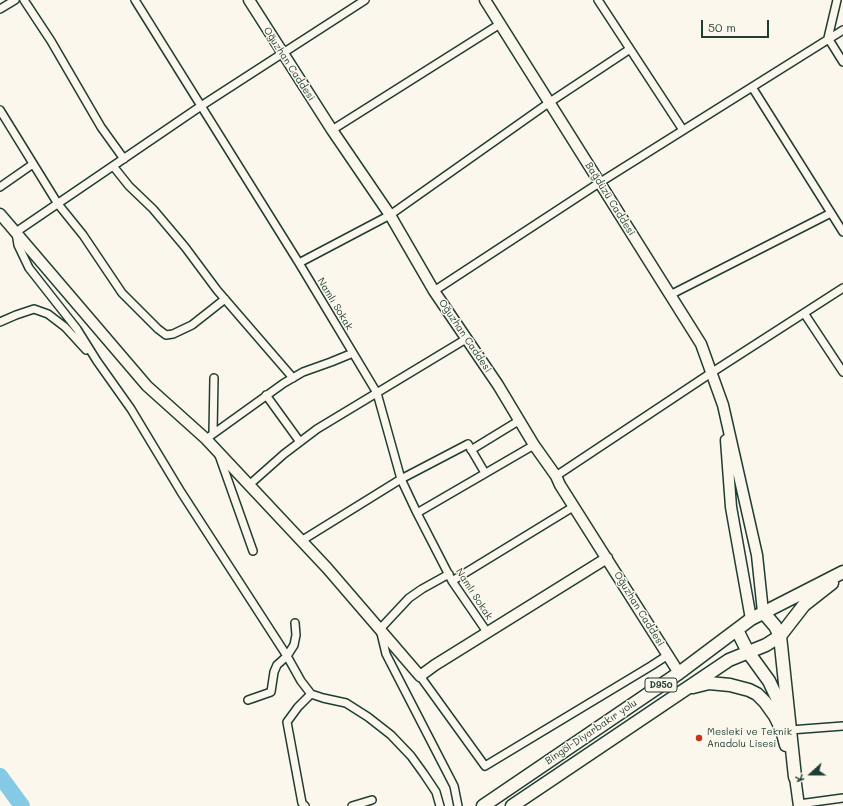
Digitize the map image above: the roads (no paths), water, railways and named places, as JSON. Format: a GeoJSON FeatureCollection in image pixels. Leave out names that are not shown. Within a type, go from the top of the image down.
{"type":"FeatureCollection","features":[{"type":"Feature","properties":{"kind":"main road","name":"Bingöl-Diyarbakır yolu"},"geometry":{"type":"LineString","coordinates":[[483,806],[679,673],[751,619],[843,573]]}},
{"type":"Feature","properties":{"kind":"main road","name":"Bingöl-Diyarbakır yolu"},"geometry":{"type":"LineString","coordinates":[[512,806],[729,660],[766,645],[780,636],[804,605],[843,573]]}},
{"type":"Feature","properties":{"kind":"main road"},"geometry":{"type":"LineString","coordinates":[[763,612],[775,626],[780,636],[795,777]]}},
{"type":"Feature","properties":{"kind":"main road"},"geometry":{"type":"LineString","coordinates":[[737,630],[748,652],[769,681],[777,698],[795,777]]}},
{"type":"Feature","properties":{"kind":"main road"},"geometry":{"type":"LineString","coordinates":[[687,688],[709,683],[739,687],[757,694],[765,702],[782,730],[795,777]]}},
{"type":"Feature","properties":{"kind":"street"},"geometry":{"type":"LineString","coordinates":[[0,9],[15,0]]}},
{"type":"Feature","properties":{"kind":"street"},"geometry":{"type":"LineString","coordinates":[[24,0],[51,41],[101,126],[124,159]]}},
{"type":"Feature","properties":{"kind":"street","name":"Namlı Sokak"},"geometry":{"type":"LineString","coordinates":[[135,0],[299,263],[377,393],[401,479],[451,578],[487,632]]}},
{"type":"Feature","properties":{"kind":"street","name":"Oğuzhan Caddesi"},"geometry":{"type":"LineString","coordinates":[[249,0],[332,130],[390,215],[434,291],[498,385],[534,445],[556,476],[560,485],[679,673]]}},
{"type":"Feature","properties":{"kind":"street"},"geometry":{"type":"LineString","coordinates":[[16,232],[282,52],[364,0]]}},
{"type":"Feature","properties":{"kind":"street","name":"Bağdüzü Caddesi"},"geometry":{"type":"LineString","coordinates":[[485,0],[701,344],[723,404]]}},
{"type":"Feature","properties":{"kind":"street"},"geometry":{"type":"LineString","coordinates":[[598,0],[683,130]]}},
{"type":"Feature","properties":{"kind":"street"},"geometry":{"type":"LineString","coordinates":[[837,0],[828,38],[843,62]]}},
{"type":"Feature","properties":{"kind":"street"},"geometry":{"type":"LineString","coordinates":[[332,130],[500,24]]}},
{"type":"Feature","properties":{"kind":"street"},"geometry":{"type":"LineString","coordinates":[[434,291],[599,183],[843,30]]}},
{"type":"Feature","properties":{"kind":"street"},"geometry":{"type":"LineString","coordinates":[[299,263],[390,215],[550,102],[630,49]]}},
{"type":"Feature","properties":{"kind":"street"},"geometry":{"type":"LineString","coordinates":[[752,87],[843,232]]}},
{"type":"Feature","properties":{"kind":"street"},"geometry":{"type":"LineString","coordinates":[[0,110],[58,204],[83,235],[122,293],[166,335],[173,334],[192,325],[225,299]]}},
{"type":"Feature","properties":{"kind":"street"},"geometry":{"type":"LineString","coordinates":[[0,187],[33,164]]}},
{"type":"Feature","properties":{"kind":"street"},"geometry":{"type":"LineString","coordinates":[[113,166],[129,186],[153,209],[185,247],[225,299],[293,378]]}},
{"type":"Feature","properties":{"kind":"street"},"geometry":{"type":"LineString","coordinates":[[670,295],[831,213]]}},
{"type":"Feature","properties":{"kind":"street"},"geometry":{"type":"LineString","coordinates":[[0,214],[147,386],[210,436],[218,452],[253,552]]}},
{"type":"Feature","properties":{"kind":"street"},"geometry":{"type":"LineString","coordinates":[[16,232],[18,245],[29,268],[77,329],[97,361],[132,410],[181,492],[287,656],[301,681],[311,694],[346,703],[368,717],[391,735],[411,756],[424,774],[436,792],[440,806]]}},
{"type":"Feature","properties":{"kind":"street"},"geometry":{"type":"LineString","coordinates":[[556,476],[711,373],[843,288]]}},
{"type":"Feature","properties":{"kind":"street"},"geometry":{"type":"LineString","coordinates":[[0,322],[34,309],[48,314],[65,327],[97,361]]}},
{"type":"Feature","properties":{"kind":"street"},"geometry":{"type":"LineString","coordinates":[[804,313],[843,372]]}},
{"type":"Feature","properties":{"kind":"street"},"geometry":{"type":"LineString","coordinates":[[249,485],[284,454],[317,429],[466,339]]}},
{"type":"Feature","properties":{"kind":"street"},"geometry":{"type":"LineString","coordinates":[[210,436],[266,395],[303,372],[353,353]]}},
{"type":"Feature","properties":{"kind":"street"},"geometry":{"type":"LineString","coordinates":[[210,436],[214,378]]}},
{"type":"Feature","properties":{"kind":"street"},"geometry":{"type":"LineString","coordinates":[[266,395],[300,442]]}},
{"type":"Feature","properties":{"kind":"street"},"geometry":{"type":"LineString","coordinates":[[723,404],[757,555],[763,612]]}},
{"type":"Feature","properties":{"kind":"street"},"geometry":{"type":"LineString","coordinates":[[723,404],[731,507],[751,619]]}},
{"type":"Feature","properties":{"kind":"street"},"geometry":{"type":"LineString","coordinates":[[471,450],[520,420]]}},
{"type":"Feature","properties":{"kind":"street"},"geometry":{"type":"LineString","coordinates":[[301,541],[401,479],[468,444],[485,473]]}},
{"type":"Feature","properties":{"kind":"street"},"geometry":{"type":"LineString","coordinates":[[417,513],[534,445]]}},
{"type":"Feature","properties":{"kind":"street"},"geometry":{"type":"LineString","coordinates":[[218,452],[301,541],[420,676],[485,766],[668,655]]}},
{"type":"Feature","properties":{"kind":"street"},"geometry":{"type":"LineString","coordinates":[[380,629],[409,598],[422,589],[451,578],[574,507]]}},
{"type":"Feature","properties":{"kind":"street"},"geometry":{"type":"LineString","coordinates":[[420,676],[487,632],[607,558]]}},
{"type":"Feature","properties":{"kind":"street"},"geometry":{"type":"LineString","coordinates":[[248,700],[271,692],[276,665],[287,656],[294,645],[296,635],[295,623]]}},
{"type":"Feature","properties":{"kind":"street"},"geometry":{"type":"LineString","coordinates":[[380,629],[386,654],[454,786],[458,806]]}},
{"type":"Feature","properties":{"kind":"street"},"geometry":{"type":"LineString","coordinates":[[305,806],[302,803],[287,722],[298,707],[311,694]]}},
{"type":"Feature","properties":{"kind":"street"},"geometry":{"type":"LineString","coordinates":[[790,730],[843,726]]}},
{"type":"Feature","properties":{"kind":"street"},"geometry":{"type":"LineString","coordinates":[[795,777],[799,805],[843,798]]}},
{"type":"Feature","properties":{"kind":"street"},"geometry":{"type":"LineString","coordinates":[[352,806],[372,800]]}},
{"type":"Feature","properties":{"kind":"waterway"},"geometry":{"type":"LineString","coordinates":[[0,776],[22,806]]}},
{"type":"Feature","properties":{"kind":"place","name":"Mesleki ve Teknik Anadolu Lisesi"},"geometry":{"type":"Point","coordinates":[699,738]}}]}
